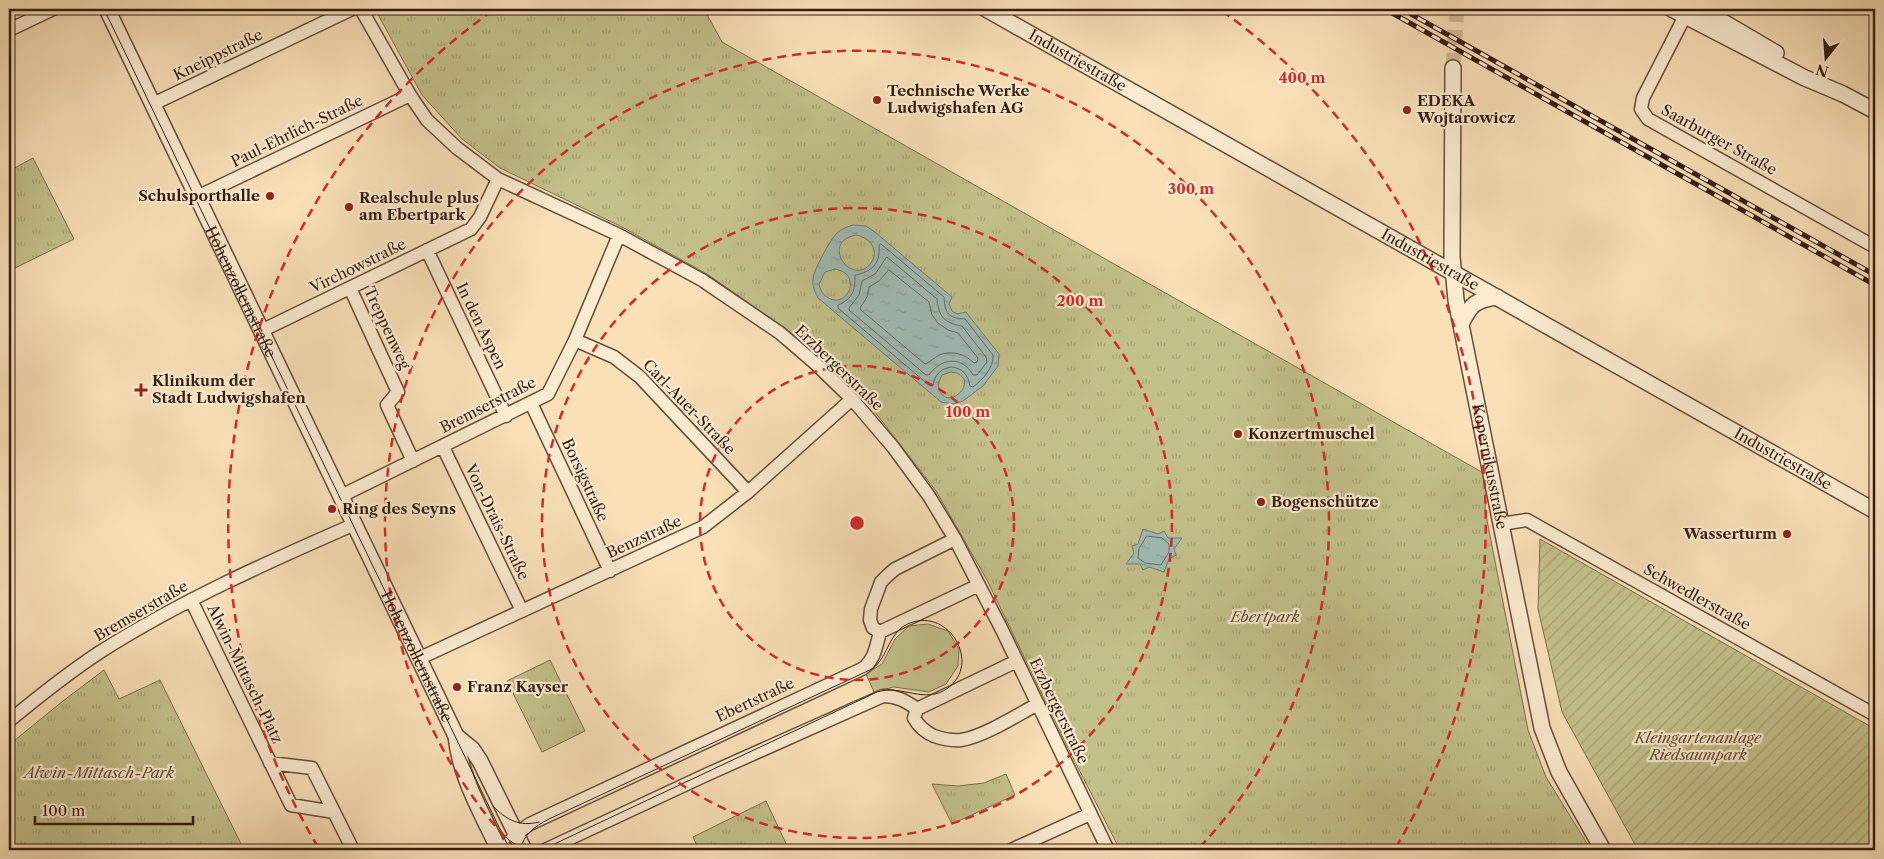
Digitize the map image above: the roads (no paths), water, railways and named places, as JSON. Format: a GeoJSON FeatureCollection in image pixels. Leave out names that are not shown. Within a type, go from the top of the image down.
{"type":"FeatureCollection","features":[{"type":"Feature","properties":{"kind":"street"},"geometry":{"type":"LineString","coordinates":[[9,30],[53,9]]}},
{"type":"Feature","properties":{"kind":"street","name":"Hohenzollernstraße"},"geometry":{"type":"LineString","coordinates":[[107,9],[420,658],[456,736],[460,763],[469,788],[499,850]]}},
{"type":"Feature","properties":{"kind":"street","name":"Kneippstraße"},"geometry":{"type":"LineString","coordinates":[[153,104],[352,9]]}},
{"type":"Feature","properties":{"kind":"street","name":"Erzbergerstraße"},"geometry":{"type":"LineString","coordinates":[[361,9],[410,95],[427,120],[457,148],[498,179],[619,235],[702,280],[780,333],[852,399],[903,461],[928,496],[979,584],[1108,850]]}},
{"type":"Feature","properties":{"kind":"street","name":"Industriestraße"},"geometry":{"type":"LineString","coordinates":[[986,9],[1875,511]]}},
{"type":"Feature","properties":{"kind":"street"},"geometry":{"type":"LineString","coordinates":[[1701,9],[1843,94],[1875,111]]}},
{"type":"Feature","properties":{"kind":"street"},"geometry":{"type":"LineString","coordinates":[[1685,10],[1805,78],[1843,94]]}},
{"type":"Feature","properties":{"kind":"street","name":"Saarburger Straße"},"geometry":{"type":"LineString","coordinates":[[1685,10],[1643,98],[1641,109],[1648,118],[1875,247]]}},
{"type":"Feature","properties":{"kind":"street","name":"Kopernikusstraße"},"geometry":{"type":"LineString","coordinates":[[1453,68],[1454,289],[1542,728],[1559,772],[1603,850]]}},
{"type":"Feature","properties":{"kind":"street","name":"Paul-Ehrlich-Straße"},"geometry":{"type":"LineString","coordinates":[[198,197],[410,95]]}},
{"type":"Feature","properties":{"kind":"street","name":"Virchowstraße"},"geometry":{"type":"LineString","coordinates":[[262,331],[471,229],[480,217],[498,179]]}},
{"type":"Feature","properties":{"kind":"street","name":"Bremserstraße"},"geometry":{"type":"LineString","coordinates":[[341,496],[548,394],[575,340],[619,235]]}},
{"type":"Feature","properties":{"kind":"street","name":"In den Aspen"},"geometry":{"type":"LineString","coordinates":[[427,250],[506,416]]}},
{"type":"Feature","properties":{"kind":"street","name":"Treppenweg"},"geometry":{"type":"LineString","coordinates":[[350,288],[398,392],[387,405],[413,461]]}},
{"type":"Feature","properties":{"kind":"street"},"geometry":{"type":"LineString","coordinates":[[1461,324],[1473,304],[1480,300],[1497,297]]}},
{"type":"Feature","properties":{"kind":"street","name":"Carl-Auer-Straße"},"geometry":{"type":"LineString","coordinates":[[575,340],[614,357],[640,377],[748,492]]}},
{"type":"Feature","properties":{"kind":"street","name":"Benzstraße"},"geometry":{"type":"LineString","coordinates":[[420,658],[610,572],[703,527],[748,492],[852,399]]}},
{"type":"Feature","properties":{"kind":"street","name":"Borsigstraße"},"geometry":{"type":"LineString","coordinates":[[531,403],[610,572]]}},
{"type":"Feature","properties":{"kind":"street","name":"Von-Drais-Straße"},"geometry":{"type":"LineString","coordinates":[[443,447],[522,612]]}},
{"type":"Feature","properties":{"kind":"street","name":"Schwedlerstraße"},"geometry":{"type":"LineString","coordinates":[[1501,524],[1527,520],[1875,715]]}},
{"type":"Feature","properties":{"kind":"street","name":"Bremserstraße"},"geometry":{"type":"LineString","coordinates":[[9,721],[99,653],[191,600],[355,524]]}},
{"type":"Feature","properties":{"kind":"street"},"geometry":{"type":"LineString","coordinates":[[954,540],[895,569],[881,582],[871,609],[870,620],[873,628],[880,632],[979,584]]}},
{"type":"Feature","properties":{"kind":"street","name":"Alwin-Mittasch-Platz"},"geometry":{"type":"LineString","coordinates":[[191,600],[291,805],[334,812]]}},
{"type":"Feature","properties":{"kind":"street","name":"Ebertstraße"},"geometry":{"type":"LineString","coordinates":[[503,850],[516,834],[530,824],[862,669],[868,665],[874,656],[880,632]]}},
{"type":"Feature","properties":{"kind":"street"},"geometry":{"type":"LineString","coordinates":[[1017,661],[917,709],[914,718],[918,725],[930,734],[953,741],[973,737],[1038,704]]}},
{"type":"Feature","properties":{"kind":"street"},"geometry":{"type":"LineString","coordinates":[[545,850],[872,700],[883,696],[894,697],[903,700],[917,709]]}},
{"type":"Feature","properties":{"kind":"street","name":"Hohenzollernstraße"},"geometry":{"type":"LineString","coordinates":[[456,736],[472,749],[480,761],[524,850]]}},
{"type":"Feature","properties":{"kind":"street","name":"Alwin-Mittasch-Platz"},"geometry":{"type":"LineString","coordinates":[[270,763],[312,768],[353,850]]}},
{"type":"Feature","properties":{"kind":"street"},"geometry":{"type":"LineString","coordinates":[[1011,850],[1090,814]]}},
{"type":"Feature","properties":{"kind":"water"},"geometry":{"type":"Polygon","coordinates":[[[853,225],[866,226],[876,233],[952,297],[949,304],[952,311],[957,314],[966,312],[999,354],[998,366],[983,386],[963,401],[953,404],[941,402],[818,298],[813,282],[819,262],[836,234],[842,229],[853,225]],[[856,235],[845,239],[840,246],[839,254],[848,267],[855,270],[863,269],[871,263],[874,253],[874,249],[869,241],[856,235]],[[835,269],[825,272],[819,284],[824,294],[834,300],[846,296],[850,284],[849,277],[844,272],[835,269]],[[951,372],[942,375],[938,384],[941,394],[947,398],[954,397],[964,387],[961,375],[951,372]]]}},
{"type":"Feature","properties":{"kind":"water"},"geometry":{"type":"Polygon","coordinates":[[[1143,529],[1158,534],[1164,531],[1168,538],[1182,538],[1174,549],[1176,555],[1169,559],[1164,572],[1149,567],[1143,570],[1140,564],[1126,564],[1134,553],[1132,546],[1138,544],[1143,529]]]}},
{"type":"Feature","properties":{"kind":"tunnel"},"geometry":{"type":"LineString","coordinates":[[1453,68],[1457,9]]}},
{"type":"Feature","properties":{"kind":"tram line"},"geometry":{"type":"LineString","coordinates":[[104,9],[510,850]]}},
{"type":"Feature","properties":{"kind":"tram line"},"geometry":{"type":"LineString","coordinates":[[500,829],[515,844],[522,846],[528,848],[550,846],[877,692],[895,690],[922,695],[939,693],[948,688],[957,678],[962,666],[961,653],[956,641],[948,631],[937,623],[924,621],[910,623],[897,632],[878,664],[872,669],[549,819],[530,832],[524,840],[522,844],[520,850]]}},
{"type":"Feature","properties":{"kind":"tram line"},"geometry":{"type":"LineString","coordinates":[[493,806],[508,819],[526,824],[539,822]]}},
{"type":"Feature","properties":{"kind":"railway"},"geometry":{"type":"LineString","coordinates":[[1385,9],[1875,285]]}},
{"type":"Feature","properties":{"kind":"railway"},"geometry":{"type":"LineString","coordinates":[[1402,9],[1875,275]]}},
{"type":"Feature","properties":{"kind":"place","name":"Technische Werke Ludwigshafen AG"},"geometry":{"type":"Point","coordinates":[877,100]}},
{"type":"Feature","properties":{"kind":"place","name":"EDEKA Wojtarowicz"},"geometry":{"type":"Point","coordinates":[1407,110]}},
{"type":"Feature","properties":{"kind":"place","name":"Schulsporthalle"},"geometry":{"type":"Point","coordinates":[270,196]}},
{"type":"Feature","properties":{"kind":"place","name":"Realschule plus am Ebertpark"},"geometry":{"type":"Point","coordinates":[349,207]}},
{"type":"Feature","properties":{"kind":"place","name":"Klinikum der Stadt Ludwigshafen"},"geometry":{"type":"Point","coordinates":[141,390]}},
{"type":"Feature","properties":{"kind":"place","name":"Konzertmuschel"},"geometry":{"type":"Point","coordinates":[1238,434]}},
{"type":"Feature","properties":{"kind":"place","name":"Bogenschütze"},"geometry":{"type":"Point","coordinates":[1261,502]}},
{"type":"Feature","properties":{"kind":"place","name":"Ring des Seyns"},"geometry":{"type":"Point","coordinates":[332,509]}},
{"type":"Feature","properties":{"kind":"place","name":"Wasserturm"},"geometry":{"type":"Point","coordinates":[1787,534]}},
{"type":"Feature","properties":{"kind":"place","name":"Franz Kayser"},"geometry":{"type":"Point","coordinates":[457,687]}},
{"type":"Feature","properties":{"kind":"park label","name":"Ebertpark"},"geometry":{"type":"Point","coordinates":[1265,617]}},
{"type":"Feature","properties":{"kind":"park label","name":"Kleingartenanlage Riedsaumpark"},"geometry":{"type":"Point","coordinates":[1698,746]}},
{"type":"Feature","properties":{"kind":"park label","name":"Alwin-Mittasch-Park"},"geometry":{"type":"Point","coordinates":[99,773]}}]}
